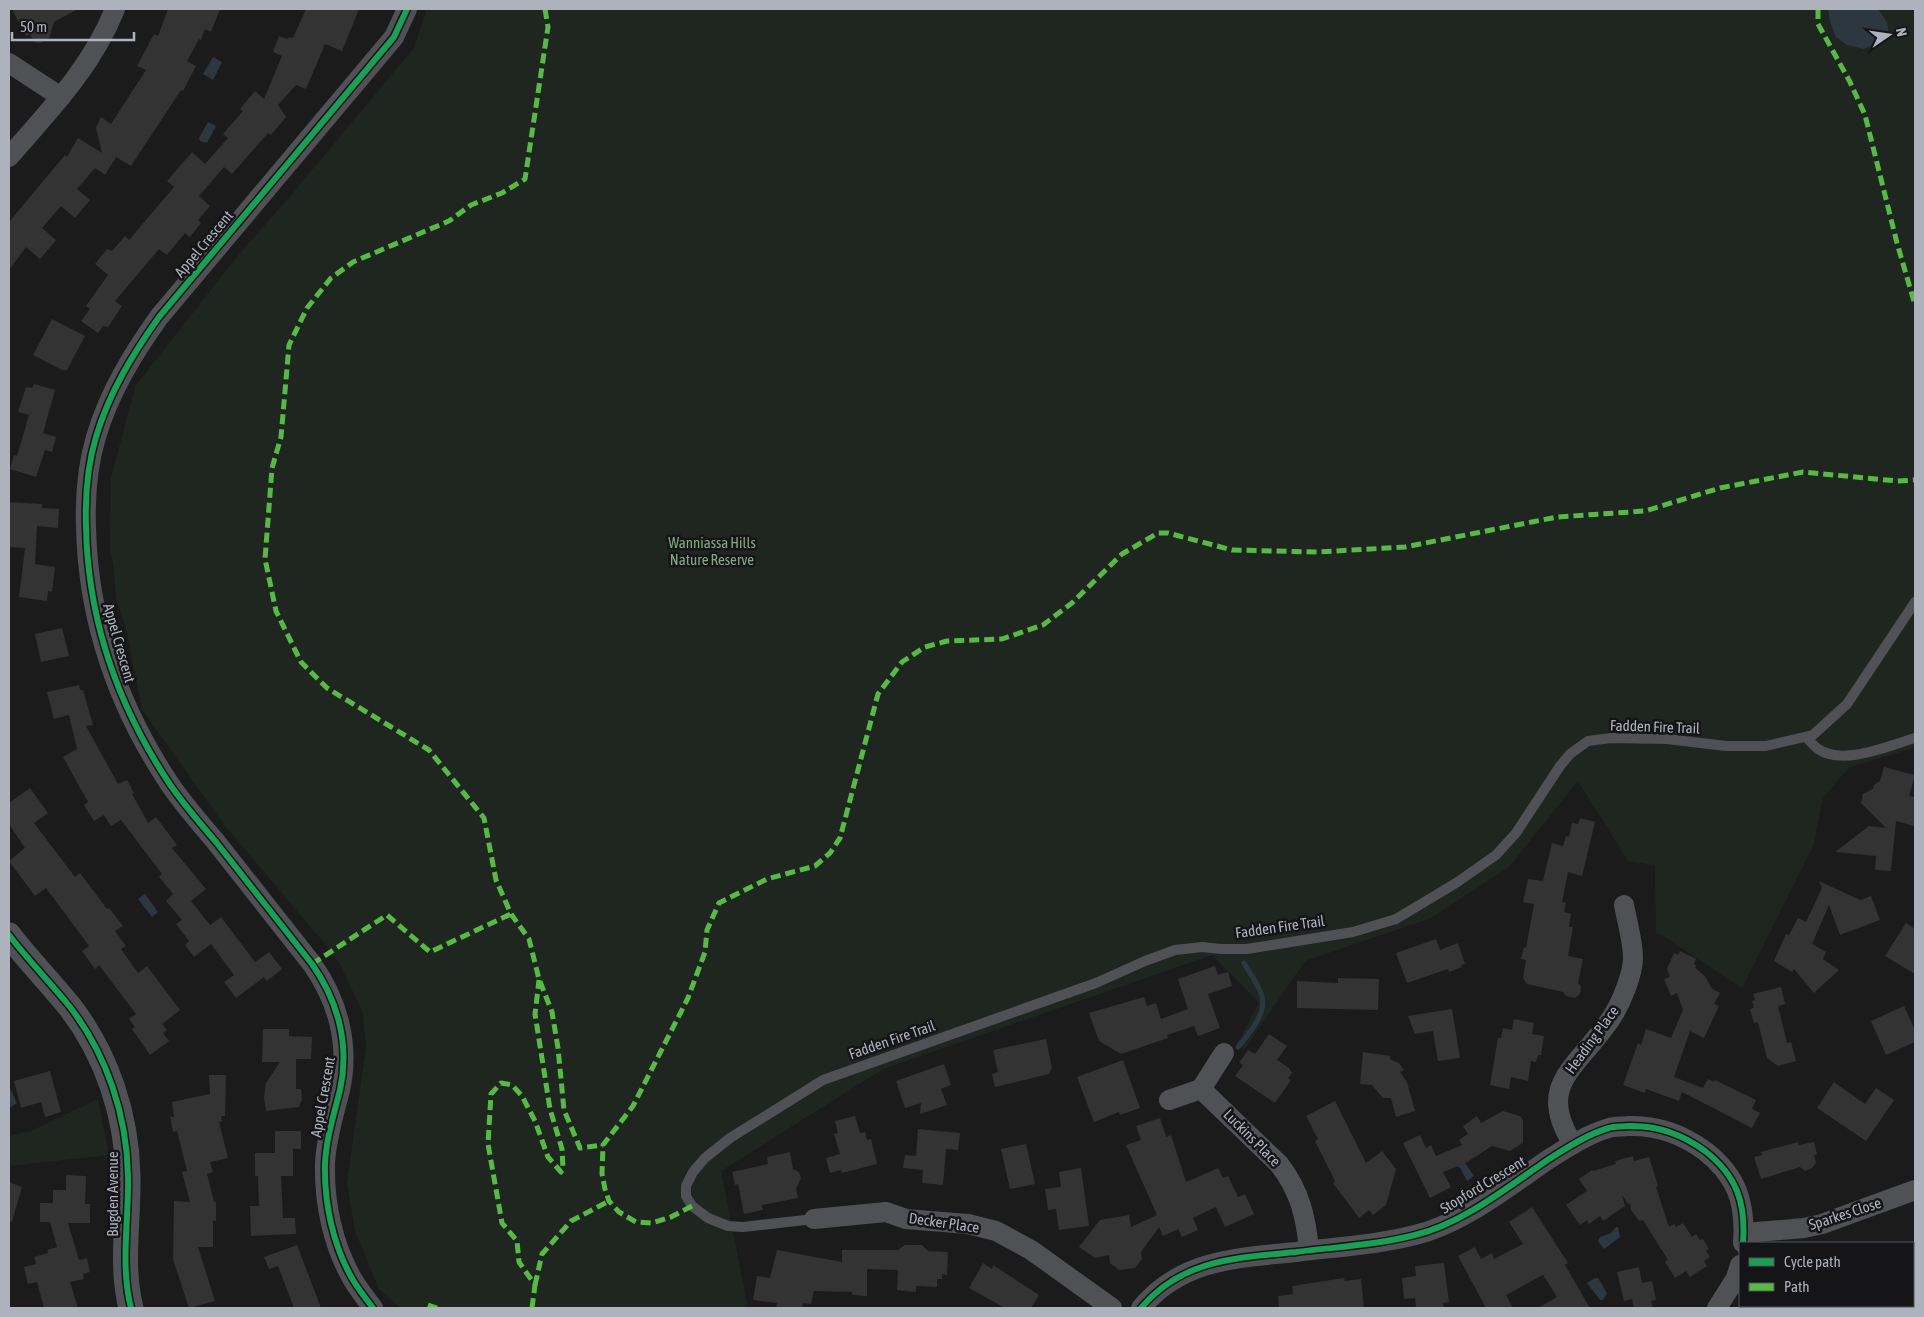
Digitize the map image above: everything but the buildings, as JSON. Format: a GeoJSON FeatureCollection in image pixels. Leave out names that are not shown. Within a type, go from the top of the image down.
{"type":"FeatureCollection","features":[{"type":"Feature","properties":{"kind":"street"},"geometry":{"type":"LineString","coordinates":[[9,157],[83,69],[106,32],[115,9]]}},
{"type":"Feature","properties":{"kind":"street","name":"Appel Crescent"},"geometry":{"type":"LineString","coordinates":[[373,1308],[353,1281],[344,1263],[336,1244],[327,1204],[325,1164],[327,1144],[341,1087],[344,1054],[343,1038],[336,1007],[322,978],[312,964],[170,784],[140,736],[117,686],[100,633],[89,579],[85,502],[87,481],[96,438],[110,396],[132,356],[159,317],[394,37],[407,9]]}},
{"type":"Feature","properties":{"kind":"street"},"geometry":{"type":"LineString","coordinates":[[9,63],[61,97]]}},
{"type":"Feature","properties":{"kind":"street","name":"Heading Place"},"geometry":{"type":"LineString","coordinates":[[1573,1144],[1560,1118],[1558,1099],[1560,1089],[1568,1070],[1604,1029],[1626,988],[1633,959],[1624,905]]}},
{"type":"Feature","properties":{"kind":"street","name":"Bugden Avenue"},"geometry":{"type":"LineString","coordinates":[[9,935],[70,1007],[85,1028],[112,1082],[128,1155],[125,1259],[130,1308]]}},
{"type":"Feature","properties":{"kind":"street"},"geometry":{"type":"LineString","coordinates":[[1169,1100],[1201,1089],[1224,1053]]}},
{"type":"Feature","properties":{"kind":"street","name":"Luckins Place"},"geometry":{"type":"LineString","coordinates":[[1201,1089],[1280,1164],[1301,1202],[1309,1250]]}},
{"type":"Feature","properties":{"kind":"street","name":"Stopford Crescent"},"geometry":{"type":"LineString","coordinates":[[1141,1308],[1172,1281],[1199,1267],[1229,1258],[1367,1245],[1417,1235],[1449,1222],[1478,1206],[1573,1144],[1610,1128],[1645,1125],[1667,1130],[1695,1144],[1717,1161],[1734,1182],[1743,1207],[1743,1238]]}},
{"type":"Feature","properties":{"kind":"street","name":"Sparkes Close"},"geometry":{"type":"LineString","coordinates":[[1743,1238],[1822,1224],[1915,1190]]}},
{"type":"Feature","properties":{"kind":"street","name":"Decker Place"},"geometry":{"type":"LineString","coordinates":[[814,1220],[886,1212],[906,1219],[968,1224],[996,1231],[1031,1250],[1112,1308]]}},
{"type":"Feature","properties":{"kind":"street"},"geometry":{"type":"LineString","coordinates":[[1717,1308],[1736,1278],[1739,1268]]}},
{"type":"Feature","properties":{"kind":"lane","name":"Fadden Fire Trail"},"geometry":{"type":"LineString","coordinates":[[814,1220],[743,1227],[728,1226],[708,1218],[692,1206],[686,1196],[686,1186],[693,1172],[705,1158],[730,1138],[823,1080],[1096,983],[1175,950],[1202,947],[1247,949],[1353,932],[1402,916],[1470,875],[1496,855],[1516,833],[1560,766],[1570,754],[1588,741],[1611,738],[1667,739],[1726,746],[1766,746],[1807,738],[1813,735],[1847,704],[1915,602]]}},
{"type":"Feature","properties":{"kind":"lane"},"geometry":{"type":"LineString","coordinates":[[1807,738],[1817,749],[1832,755],[1846,757],[1915,738]]}},
{"type":"Feature","properties":{"kind":"green space","name":"Wanniassa Hills Nature Reserve"},"geometry":{"type":"Polygon","coordinates":[[[427,9],[1915,9],[1915,748],[1849,767],[1823,798],[1813,846],[1742,988],[1656,933],[1655,865],[1628,861],[1578,781],[1509,867],[1431,918],[1305,961],[1244,1050],[1237,1044],[1259,1003],[1212,955],[883,1069],[721,1171],[748,1308],[400,1308],[379,1289],[355,1231],[347,1183],[366,1048],[363,1013],[341,966],[326,945],[225,826],[142,710],[126,628],[116,599],[114,569],[110,548],[111,477],[136,385],[240,253],[414,48],[427,9]]]}},
{"type":"Feature","properties":{"kind":"green space"},"geometry":{"type":"Polygon","coordinates":[[[98,1099],[109,1155],[9,1166],[9,1136],[31,1131],[98,1099]]]}},
{"type":"Feature","properties":{"kind":"shaded area"},"geometry":{"type":"Polygon","coordinates":[[[1828,9],[1878,9],[1888,26],[1886,39],[1864,49],[1847,45],[1836,37],[1830,22],[1828,9]]]}},
{"type":"Feature","properties":{"kind":"shaded area"},"geometry":{"type":"Polygon","coordinates":[[[213,57],[222,62],[213,80],[203,74],[213,57]]]}},
{"type":"Feature","properties":{"kind":"shaded area"},"geometry":{"type":"Polygon","coordinates":[[[208,122],[216,126],[207,143],[200,141],[199,138],[208,122]]]}},
{"type":"Feature","properties":{"kind":"shaded area"},"geometry":{"type":"Polygon","coordinates":[[[145,894],[158,912],[152,917],[138,899],[145,894]]]}},
{"type":"Feature","properties":{"kind":"shaded area"},"geometry":{"type":"Polygon","coordinates":[[[9,1086],[17,1103],[11,1107],[9,1107],[9,1086]]]}},
{"type":"Feature","properties":{"kind":"shaded area"},"geometry":{"type":"Polygon","coordinates":[[[1463,1160],[1474,1176],[1467,1181],[1460,1168],[1456,1165],[1463,1160]]]}},
{"type":"Feature","properties":{"kind":"shaded area"},"geometry":{"type":"Polygon","coordinates":[[[1618,1227],[1620,1237],[1604,1249],[1598,1241],[1600,1237],[1611,1233],[1618,1227]]]}},
{"type":"Feature","properties":{"kind":"shaded area"},"geometry":{"type":"Polygon","coordinates":[[[1598,1278],[1607,1293],[1603,1300],[1600,1300],[1587,1283],[1598,1278]]]}},
{"type":"Feature","properties":{"kind":"waterway"},"geometry":{"type":"LineString","coordinates":[[1238,1047],[1257,1021],[1261,1014],[1262,1006],[1260,991],[1244,963]]}},
{"type":"Feature","properties":{"kind":"marked path"},"geometry":{"type":"LineString","coordinates":[[545,9],[548,27],[525,179],[502,193],[471,205],[449,221],[353,262],[331,278],[307,308],[289,345],[281,437],[272,468],[265,559],[276,611],[301,662],[327,688],[429,750],[484,818],[496,880],[511,914],[529,939],[539,979],[552,1012],[558,1048],[564,1110],[580,1148],[603,1145]]}},
{"type":"Feature","properties":{"kind":"marked path"},"geometry":{"type":"LineString","coordinates":[[1818,9],[1818,24],[1850,82],[1865,115],[1897,243],[1915,305]]}},
{"type":"Feature","properties":{"kind":"marked path"},"geometry":{"type":"LineString","coordinates":[[692,1206],[671,1217],[652,1223],[636,1222],[619,1212],[609,1201],[605,1189],[602,1174],[603,1145],[633,1106],[688,998],[705,952],[707,930],[719,903],[767,879],[815,866],[830,853],[840,838],[878,694],[902,662],[925,647],[947,641],[1002,639],[1043,625],[1072,603],[1122,554],[1158,533],[1168,533],[1232,550],[1317,552],[1405,547],[1557,517],[1645,511],[1720,488],[1803,472],[1897,481],[1915,480]]}},
{"type":"Feature","properties":{"kind":"marked path"},"geometry":{"type":"LineString","coordinates":[[312,964],[387,915],[430,952],[511,914]]}},
{"type":"Feature","properties":{"kind":"marked path"},"geometry":{"type":"LineString","coordinates":[[532,1308],[535,1285],[519,1262],[517,1241],[502,1223],[488,1144],[491,1094],[501,1083],[512,1085],[522,1096],[535,1121],[548,1157],[561,1172],[563,1168],[562,1149],[550,1109],[535,1014],[539,980]]}},
{"type":"Feature","properties":{"kind":"marked path"},"geometry":{"type":"LineString","coordinates":[[535,1285],[542,1254],[571,1221],[609,1201]]}},
{"type":"Feature","properties":{"kind":"marked path"},"geometry":{"type":"LineString","coordinates":[[428,1305],[437,1308]]}},
{"type":"Feature","properties":{"kind":"cycle path"},"geometry":{"type":"LineString","coordinates":[[373,1308],[353,1280],[340,1253],[331,1224],[326,1194],[325,1164],[327,1145],[343,1073],[342,1040],[335,1008],[329,993],[312,964],[180,798],[151,754],[135,724],[109,661],[100,629],[88,562],[86,504],[90,460],[101,421],[122,375],[140,346],[159,317],[394,37],[407,9]]}},
{"type":"Feature","properties":{"kind":"cycle path"},"geometry":{"type":"LineString","coordinates":[[9,935],[70,1007],[83,1026],[95,1045],[112,1087],[119,1109],[127,1153],[128,1193],[125,1259],[131,1308]]}},
{"type":"Feature","properties":{"kind":"cycle path"},"geometry":{"type":"LineString","coordinates":[[1141,1308],[1174,1279],[1212,1264],[1253,1256],[1386,1241],[1433,1230],[1485,1203],[1578,1141],[1614,1127],[1649,1127],[1678,1135],[1696,1145],[1716,1160],[1732,1181],[1741,1203],[1744,1229],[1743,1242]]}}]}
